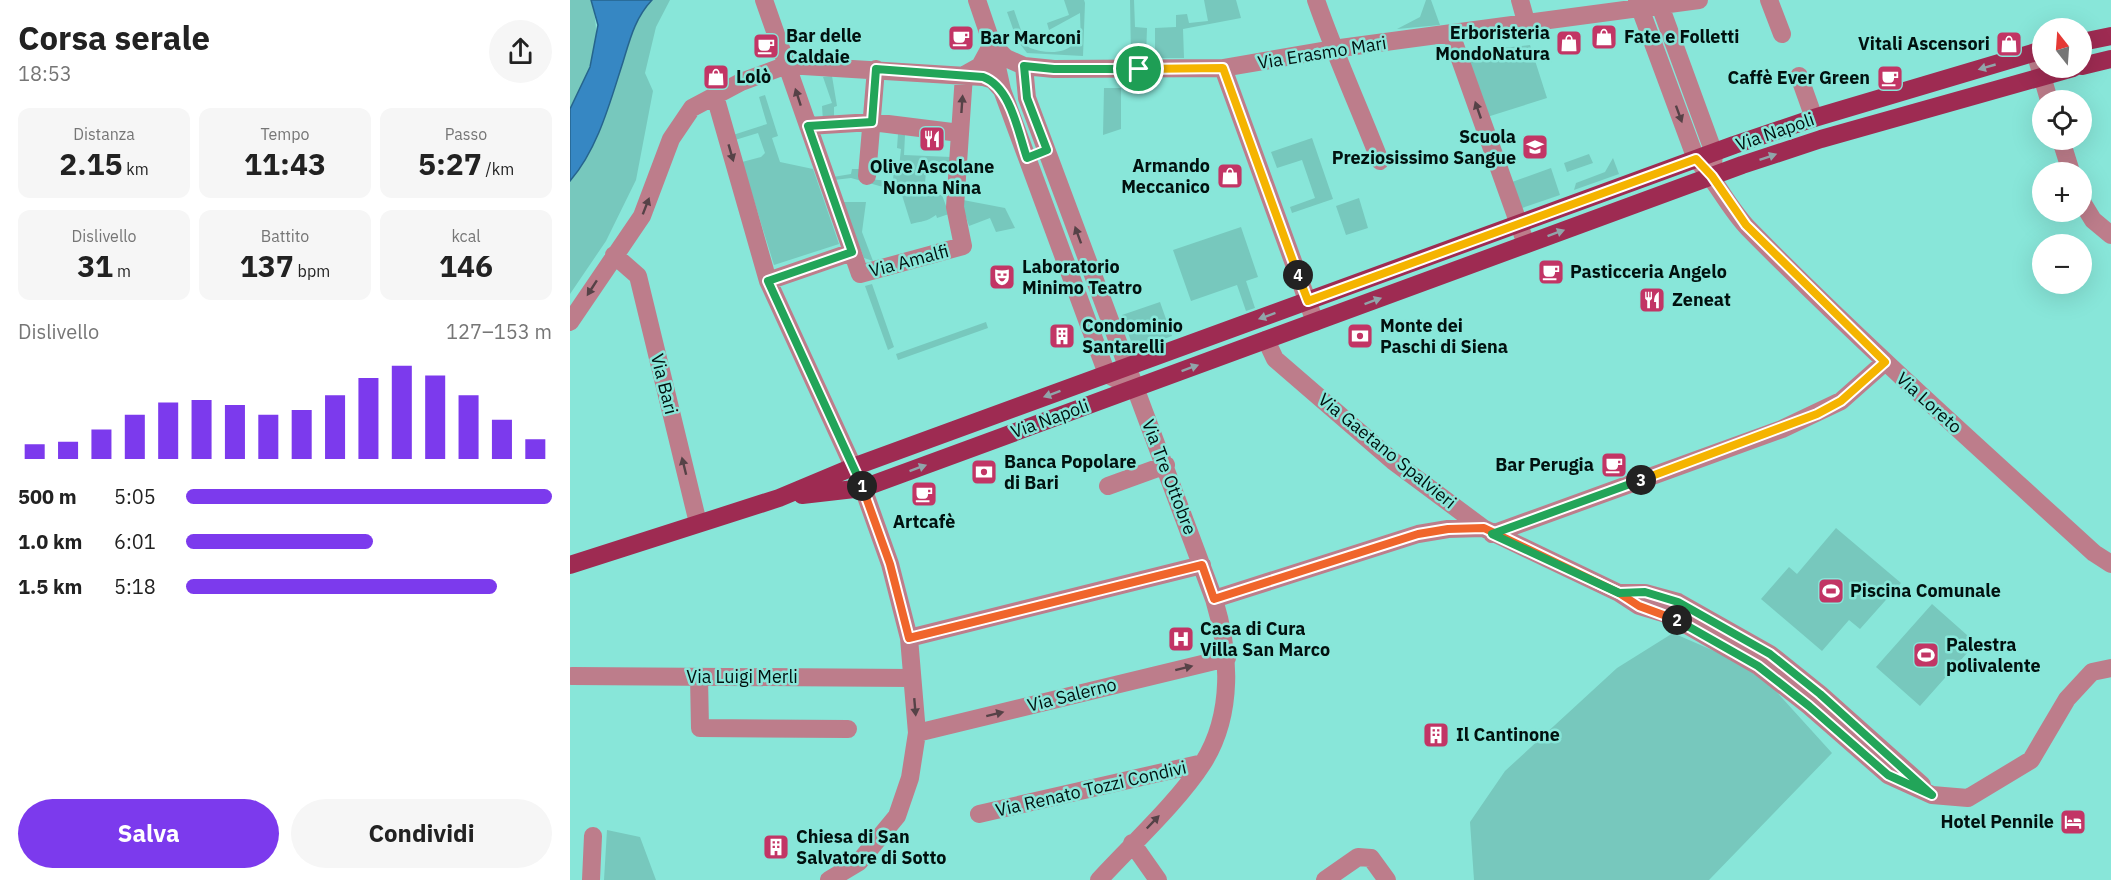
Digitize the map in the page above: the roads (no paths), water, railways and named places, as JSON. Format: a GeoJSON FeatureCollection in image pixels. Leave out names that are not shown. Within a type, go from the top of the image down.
{"type":"FeatureCollection","features":[{"type":"Feature","properties":{"kind":"main road"},"geometry":{"type":"LineString","coordinates":[[2092,40],[2111,36]]}},
{"type":"Feature","properties":{"kind":"main road","name":"Via Napoli"},"geometry":{"type":"LineString","coordinates":[[570,565],[779,498],[854,467],[1696,159],[1814,118],[2032,53]]}},
{"type":"Feature","properties":{"kind":"main road"},"geometry":{"type":"LineString","coordinates":[[2092,64],[2111,59]]}},
{"type":"Feature","properties":{"kind":"main road","name":"Via Napoli"},"geometry":{"type":"LineString","coordinates":[[779,498],[863,488],[1712,176],[1821,139],[2032,77]]}},
{"type":"Feature","properties":{"kind":"street"},"geometry":{"type":"LineString","coordinates":[[764,0],[852,252]]}},
{"type":"Feature","properties":{"kind":"street"},"geometry":{"type":"LineString","coordinates":[[977,0],[992,44],[1002,90],[1107,374],[1135,388]]}},
{"type":"Feature","properties":{"kind":"street"},"geometry":{"type":"LineString","coordinates":[[1316,0],[1333,49],[1380,161]]}},
{"type":"Feature","properties":{"kind":"street"},"geometry":{"type":"LineString","coordinates":[[1520,0],[1527,25]]}},
{"type":"Feature","properties":{"kind":"street","name":"Via Erasmo Mari"},"geometry":{"type":"LineString","coordinates":[[992,44],[1006,58],[1024,66],[1054,69],[1223,68],[1333,49],[1527,25],[1638,4],[1699,0]]}},
{"type":"Feature","properties":{"kind":"street"},"geometry":{"type":"LineString","coordinates":[[1769,0],[1782,34]]}},
{"type":"Feature","properties":{"kind":"street"},"geometry":{"type":"LineString","coordinates":[[1659,3],[1714,153],[1712,176]]}},
{"type":"Feature","properties":{"kind":"street"},"geometry":{"type":"LineString","coordinates":[[1638,4],[1696,159]]}},
{"type":"Feature","properties":{"kind":"street"},"geometry":{"type":"LineString","coordinates":[[1451,34],[1526,244]]}},
{"type":"Feature","properties":{"kind":"street"},"geometry":{"type":"LineString","coordinates":[[964,75],[980,66],[992,44]]}},
{"type":"Feature","properties":{"kind":"street"},"geometry":{"type":"LineString","coordinates":[[570,322],[642,216],[672,139],[692,108],[741,82],[787,65],[964,75],[993,80],[1002,90]]}},
{"type":"Feature","properties":{"kind":"street","name":"Via Tre Ottobre"},"geometry":{"type":"LineString","coordinates":[[1024,66],[1027,98],[1202,565],[1214,599],[1227,658],[1227,686],[1221,722],[1203,763],[1099,880]]}},
{"type":"Feature","properties":{"kind":"street"},"geometry":{"type":"LineString","coordinates":[[1223,68],[1316,322]]}},
{"type":"Feature","properties":{"kind":"street"},"geometry":{"type":"LineString","coordinates":[[867,176],[876,69]]}},
{"type":"Feature","properties":{"kind":"street"},"geometry":{"type":"LineString","coordinates":[[808,126],[872,122],[960,133],[964,75]]}},
{"type":"Feature","properties":{"kind":"street"},"geometry":{"type":"LineString","coordinates":[[1799,76],[1814,118]]}},
{"type":"Feature","properties":{"kind":"street"},"geometry":{"type":"LineString","coordinates":[[1669,89],[1688,82]]}},
{"type":"Feature","properties":{"kind":"street"},"geometry":{"type":"LineString","coordinates":[[715,96],[768,281],[863,488],[890,564],[909,638],[917,733],[910,778],[897,816],[859,862],[829,880]]}},
{"type":"Feature","properties":{"kind":"street","name":"Via Amalfi"},"geometry":{"type":"LineString","coordinates":[[768,281],[852,252],[860,274],[963,246],[956,207],[960,133]]}},
{"type":"Feature","properties":{"kind":"street"},"geometry":{"type":"LineString","coordinates":[[1027,158],[1047,150]]}},
{"type":"Feature","properties":{"kind":"street","name":"Via Loreto"},"geometry":{"type":"LineString","coordinates":[[1696,159],[1712,176],[1746,225],[1885,362],[2094,553],[2111,564]]}},
{"type":"Feature","properties":{"kind":"street"},"geometry":{"type":"LineString","coordinates":[[2092,218],[2111,235]]}},
{"type":"Feature","properties":{"kind":"street","name":"Via Bari"},"geometry":{"type":"LineString","coordinates":[[614,255],[638,276],[698,523]]}},
{"type":"Feature","properties":{"kind":"street"},"geometry":{"type":"LineString","coordinates":[[1076,292],[1096,285]]}},
{"type":"Feature","properties":{"kind":"street","name":"Via Gaetano Spalvieri"},"geometry":{"type":"LineString","coordinates":[[1266,340],[1275,359],[1393,461],[1488,531],[1619,593],[1639,606],[1674,609],[1758,666],[1815,700],[1888,775],[1932,795],[1968,798],[2018,766],[2023,753],[2037,748],[2067,699],[2092,672],[2111,668]]}},
{"type":"Feature","properties":{"kind":"street"},"geometry":{"type":"LineString","coordinates":[[1214,599],[1418,534],[1448,529],[1488,531],[1791,425],[1841,401],[1885,362]]}},
{"type":"Feature","properties":{"kind":"street"},"geometry":{"type":"LineString","coordinates":[[1108,486],[1166,465]]}},
{"type":"Feature","properties":{"kind":"street"},"geometry":{"type":"LineString","coordinates":[[909,638],[1202,565]]}},
{"type":"Feature","properties":{"kind":"street","name":"Via Salerno"},"geometry":{"type":"LineString","coordinates":[[917,733],[1227,658]]}},
{"type":"Feature","properties":{"kind":"street","name":"Via Luigi Merli"},"geometry":{"type":"LineString","coordinates":[[572,676],[912,678]]}},
{"type":"Feature","properties":{"kind":"street"},"geometry":{"type":"LineString","coordinates":[[699,677],[700,728],[848,729]]}},
{"type":"Feature","properties":{"kind":"street","name":"Via Renato Tozzi Condivi"},"geometry":{"type":"LineString","coordinates":[[979,814],[1203,763]]}},
{"type":"Feature","properties":{"kind":"street"},"geometry":{"type":"LineString","coordinates":[[591,880],[593,836]]}},
{"type":"Feature","properties":{"kind":"street"},"geometry":{"type":"LineString","coordinates":[[1132,843],[1158,880]]}},
{"type":"Feature","properties":{"kind":"street"},"geometry":{"type":"LineString","coordinates":[[1325,880],[1358,856],[1371,858],[1387,880]]}},
{"type":"Feature","properties":{"kind":"place","name":"Fate e Folletti"},"geometry":{"type":"Point","coordinates":[1604,37]}},
{"type":"Feature","properties":{"kind":"place","name":"Bar Marconi"},"geometry":{"type":"Point","coordinates":[961,38]}},
{"type":"Feature","properties":{"kind":"place","name":"Erboristeria MondoNatura"},"geometry":{"type":"Point","coordinates":[1569,43]}},
{"type":"Feature","properties":{"kind":"place","name":"Vitali Ascensori"},"geometry":{"type":"Point","coordinates":[2009,44]}},
{"type":"Feature","properties":{"kind":"place","name":"Bar delle Caldaie"},"geometry":{"type":"Point","coordinates":[766,46]}},
{"type":"Feature","properties":{"kind":"place","name":"Lolò"},"geometry":{"type":"Point","coordinates":[716,77]}},
{"type":"Feature","properties":{"kind":"place","name":"Caffè Ever Green"},"geometry":{"type":"Point","coordinates":[1890,78]}},
{"type":"Feature","properties":{"kind":"place","name":"Olive Ascolane Nonna Nina"},"geometry":{"type":"Point","coordinates":[932,139]}},
{"type":"Feature","properties":{"kind":"place","name":"Scuola Preziosissimo Sangue"},"geometry":{"type":"Point","coordinates":[1535,147]}},
{"type":"Feature","properties":{"kind":"place","name":"Armando Meccanico"},"geometry":{"type":"Point","coordinates":[1230,176]}},
{"type":"Feature","properties":{"kind":"place","name":"Pasticceria Angelo"},"geometry":{"type":"Point","coordinates":[1551,272]}},
{"type":"Feature","properties":{"kind":"place","name":"Laboratorio Minimo Teatro"},"geometry":{"type":"Point","coordinates":[1002,277]}},
{"type":"Feature","properties":{"kind":"place","name":"Zeneat"},"geometry":{"type":"Point","coordinates":[1652,300]}},
{"type":"Feature","properties":{"kind":"place","name":"Condominio Santarelli"},"geometry":{"type":"Point","coordinates":[1062,336]}},
{"type":"Feature","properties":{"kind":"place","name":"Monte dei Paschi di Siena"},"geometry":{"type":"Point","coordinates":[1360,336]}},
{"type":"Feature","properties":{"kind":"place","name":"Bar Perugia"},"geometry":{"type":"Point","coordinates":[1614,465]}},
{"type":"Feature","properties":{"kind":"place","name":"Banca Popolare di Bari"},"geometry":{"type":"Point","coordinates":[984,472]}},
{"type":"Feature","properties":{"kind":"place","name":"Artcafè"},"geometry":{"type":"Point","coordinates":[924,494]}},
{"type":"Feature","properties":{"kind":"place","name":"Piscina Comunale"},"geometry":{"type":"Point","coordinates":[1831,591]}},
{"type":"Feature","properties":{"kind":"place","name":"Casa di Cura Villa San Marco"},"geometry":{"type":"Point","coordinates":[1181,639]}},
{"type":"Feature","properties":{"kind":"place","name":"Palestra polivalente"},"geometry":{"type":"Point","coordinates":[1926,655]}},
{"type":"Feature","properties":{"kind":"place","name":"Il Cantinone"},"geometry":{"type":"Point","coordinates":[1436,735]}},
{"type":"Feature","properties":{"kind":"place","name":"Hotel Pennile"},"geometry":{"type":"Point","coordinates":[2073,822]}},
{"type":"Feature","properties":{"kind":"place","name":"Chiesa di San Salvatore di Sotto"},"geometry":{"type":"Point","coordinates":[776,847]}}]}
